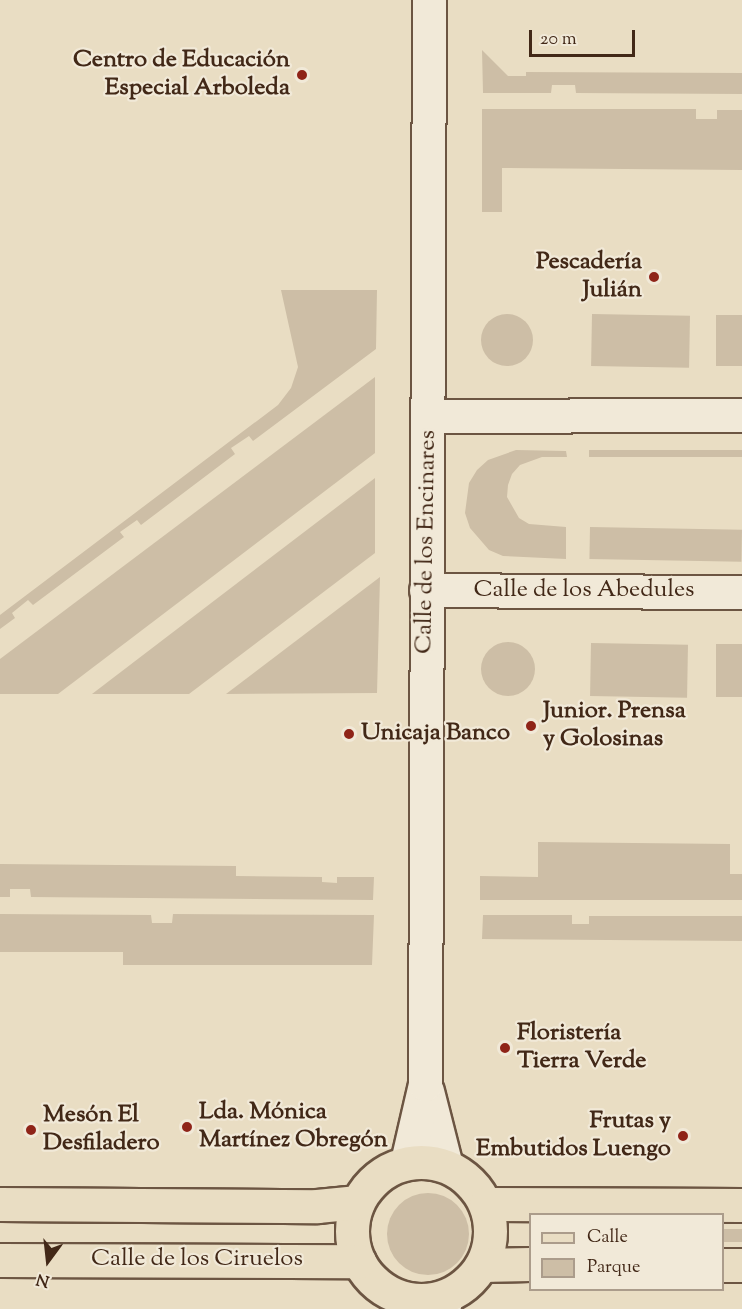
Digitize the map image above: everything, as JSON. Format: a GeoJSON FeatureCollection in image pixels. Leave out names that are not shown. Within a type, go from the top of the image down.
{"type":"FeatureCollection","features":[{"type":"Feature","properties":{"kind":"main road"},"geometry":{"type":"LineString","coordinates":[[426,1161],[447,1166],[462,1174],[476,1188],[486,1204],[491,1223],[490,1243],[483,1265],[444,1303],[426,1300],[407,1304],[383,1289],[368,1276],[359,1261],[352,1230],[358,1202],[380,1175],[407,1162],[426,1161]]}},
{"type":"Feature","properties":{"kind":"main road"},"geometry":{"type":"LineString","coordinates":[[0,1204],[317,1206],[358,1202]]}},
{"type":"Feature","properties":{"kind":"main road"},"geometry":{"type":"LineString","coordinates":[[486,1204],[742,1205]]}},
{"type":"Feature","properties":{"kind":"main road","name":"Calle de los Ciruelos"},"geometry":{"type":"LineString","coordinates":[[0,1260],[359,1261]]}},
{"type":"Feature","properties":{"kind":"main road"},"geometry":{"type":"LineString","coordinates":[[483,1265],[529,1264]]}},
{"type":"Feature","properties":{"kind":"main road"},"geometry":{"type":"LineString","coordinates":[[724,1265],[742,1265]]}},
{"type":"Feature","properties":{"kind":"street","name":"Calle de los Encinares"},"geometry":{"type":"LineString","coordinates":[[407,1162],[424,1084],[429,416],[429,0]]}},
{"type":"Feature","properties":{"kind":"street"},"geometry":{"type":"LineString","coordinates":[[429,416],[742,415]]}},
{"type":"Feature","properties":{"kind":"street","name":"Calle de los Abedules"},"geometry":{"type":"LineString","coordinates":[[426,590],[742,592]]}},
{"type":"Feature","properties":{"kind":"street","name":"Calle de los Encinares"},"geometry":{"type":"LineString","coordinates":[[424,1084],[447,1166]]}},
{"type":"Feature","properties":{"kind":"green space"},"geometry":{"type":"Polygon","coordinates":[[[482,50],[508,76],[526,76],[526,72],[742,73],[742,94],[576,93],[575,85],[552,85],[551,93],[483,93],[482,50]]]}},
{"type":"Feature","properties":{"kind":"green space"},"geometry":{"type":"Polygon","coordinates":[[[482,109],[696,109],[696,119],[717,119],[717,110],[742,110],[742,170],[502,168],[502,212],[482,212],[482,109]]]}},
{"type":"Feature","properties":{"kind":"green space"},"geometry":{"type":"Polygon","coordinates":[[[281,290],[377,290],[376,349],[253,441],[249,436],[231,448],[235,454],[141,525],[137,520],[120,532],[124,537],[33,605],[28,600],[12,613],[15,618],[0,629],[0,615],[278,405],[291,388],[298,367],[281,290]]]}},
{"type":"Feature","properties":{"kind":"green space"},"geometry":{"type":"Polygon","coordinates":[[[507,314],[517,316],[525,322],[531,330],[533,340],[531,350],[525,358],[517,364],[507,366],[497,364],[489,358],[483,350],[481,340],[483,330],[489,322],[497,316],[507,314]]]}},
{"type":"Feature","properties":{"kind":"green space"},"geometry":{"type":"Polygon","coordinates":[[[592,314],[690,316],[689,368],[591,366],[592,314]]]}},
{"type":"Feature","properties":{"kind":"green space"},"geometry":{"type":"Polygon","coordinates":[[[716,315],[742,315],[742,366],[716,366],[716,315]]]}},
{"type":"Feature","properties":{"kind":"green space"},"geometry":{"type":"Polygon","coordinates":[[[375,377],[375,453],[58,694],[0,694],[0,659],[375,377]]]}},
{"type":"Feature","properties":{"kind":"green space"},"geometry":{"type":"Polygon","coordinates":[[[516,450],[566,451],[567,457],[542,457],[520,465],[512,474],[507,497],[519,518],[529,524],[566,527],[566,559],[503,556],[489,550],[470,528],[465,513],[469,483],[477,470],[488,460],[516,450]]]}},
{"type":"Feature","properties":{"kind":"green space"},"geometry":{"type":"Polygon","coordinates":[[[589,450],[742,450],[742,457],[589,457],[589,450]]]}},
{"type":"Feature","properties":{"kind":"green space"},"geometry":{"type":"Polygon","coordinates":[[[375,478],[375,553],[189,694],[92,694],[375,478]]]}},
{"type":"Feature","properties":{"kind":"green space"},"geometry":{"type":"Polygon","coordinates":[[[590,527],[742,530],[741,562],[589,559],[590,527]]]}},
{"type":"Feature","properties":{"kind":"green space"},"geometry":{"type":"Polygon","coordinates":[[[380,577],[377,693],[226,694],[380,577]]]}},
{"type":"Feature","properties":{"kind":"green space"},"geometry":{"type":"Polygon","coordinates":[[[508,642],[518,644],[527,650],[533,659],[535,669],[533,679],[527,688],[518,694],[508,696],[498,694],[489,688],[483,679],[481,669],[483,659],[489,650],[498,644],[508,642]]]}},
{"type":"Feature","properties":{"kind":"green space"},"geometry":{"type":"Polygon","coordinates":[[[591,643],[688,645],[687,698],[590,696],[591,643]]]}},
{"type":"Feature","properties":{"kind":"green space"},"geometry":{"type":"Polygon","coordinates":[[[716,644],[742,644],[742,697],[716,697],[716,644]]]}},
{"type":"Feature","properties":{"kind":"green space"},"geometry":{"type":"Polygon","coordinates":[[[538,842],[730,844],[730,874],[742,874],[742,900],[480,900],[480,876],[538,877],[538,842]]]}},
{"type":"Feature","properties":{"kind":"green space"},"geometry":{"type":"Polygon","coordinates":[[[0,864],[236,866],[236,876],[322,877],[322,882],[337,883],[337,877],[374,877],[373,900],[31,897],[30,889],[10,889],[10,897],[0,897],[0,864]]]}},
{"type":"Feature","properties":{"kind":"green space"},"geometry":{"type":"Polygon","coordinates":[[[0,914],[151,915],[152,923],[172,923],[173,914],[374,915],[372,965],[123,965],[123,952],[0,952],[0,914]]]}},
{"type":"Feature","properties":{"kind":"green space"},"geometry":{"type":"Polygon","coordinates":[[[483,915],[572,915],[572,924],[589,924],[589,916],[742,916],[742,941],[482,939],[483,915]]]}},
{"type":"Feature","properties":{"kind":"green space"},"geometry":{"type":"Polygon","coordinates":[[[428,1193],[444,1196],[457,1205],[466,1218],[469,1234],[466,1250],[457,1263],[444,1272],[428,1275],[412,1272],[399,1263],[390,1250],[387,1234],[390,1218],[399,1205],[412,1196],[428,1193]]]}},
{"type":"Feature","properties":{"kind":"green space"},"geometry":{"type":"Polygon","coordinates":[[[724,1229],[742,1229],[742,1242],[724,1242],[724,1229]]]}},
{"type":"Feature","properties":{"kind":"place","name":"Centro de Educación Especial Arboleda"},"geometry":{"type":"Point","coordinates":[302,75]}},
{"type":"Feature","properties":{"kind":"place","name":"Pescadería Julián"},"geometry":{"type":"Point","coordinates":[654,277]}},
{"type":"Feature","properties":{"kind":"place","name":"Junior. Prensa y Golosinas"},"geometry":{"type":"Point","coordinates":[531,726]}},
{"type":"Feature","properties":{"kind":"place","name":"Unicaja Banco"},"geometry":{"type":"Point","coordinates":[349,734]}},
{"type":"Feature","properties":{"kind":"place","name":"Floristería Tierra Verde"},"geometry":{"type":"Point","coordinates":[505,1048]}},
{"type":"Feature","properties":{"kind":"place","name":"Lda. Mónica Martínez Obregón"},"geometry":{"type":"Point","coordinates":[187,1127]}},
{"type":"Feature","properties":{"kind":"place","name":"Mesón El Desfiladero"},"geometry":{"type":"Point","coordinates":[31,1130]}},
{"type":"Feature","properties":{"kind":"place","name":"Frutas y Embutidos Luengo"},"geometry":{"type":"Point","coordinates":[683,1136]}}]}
